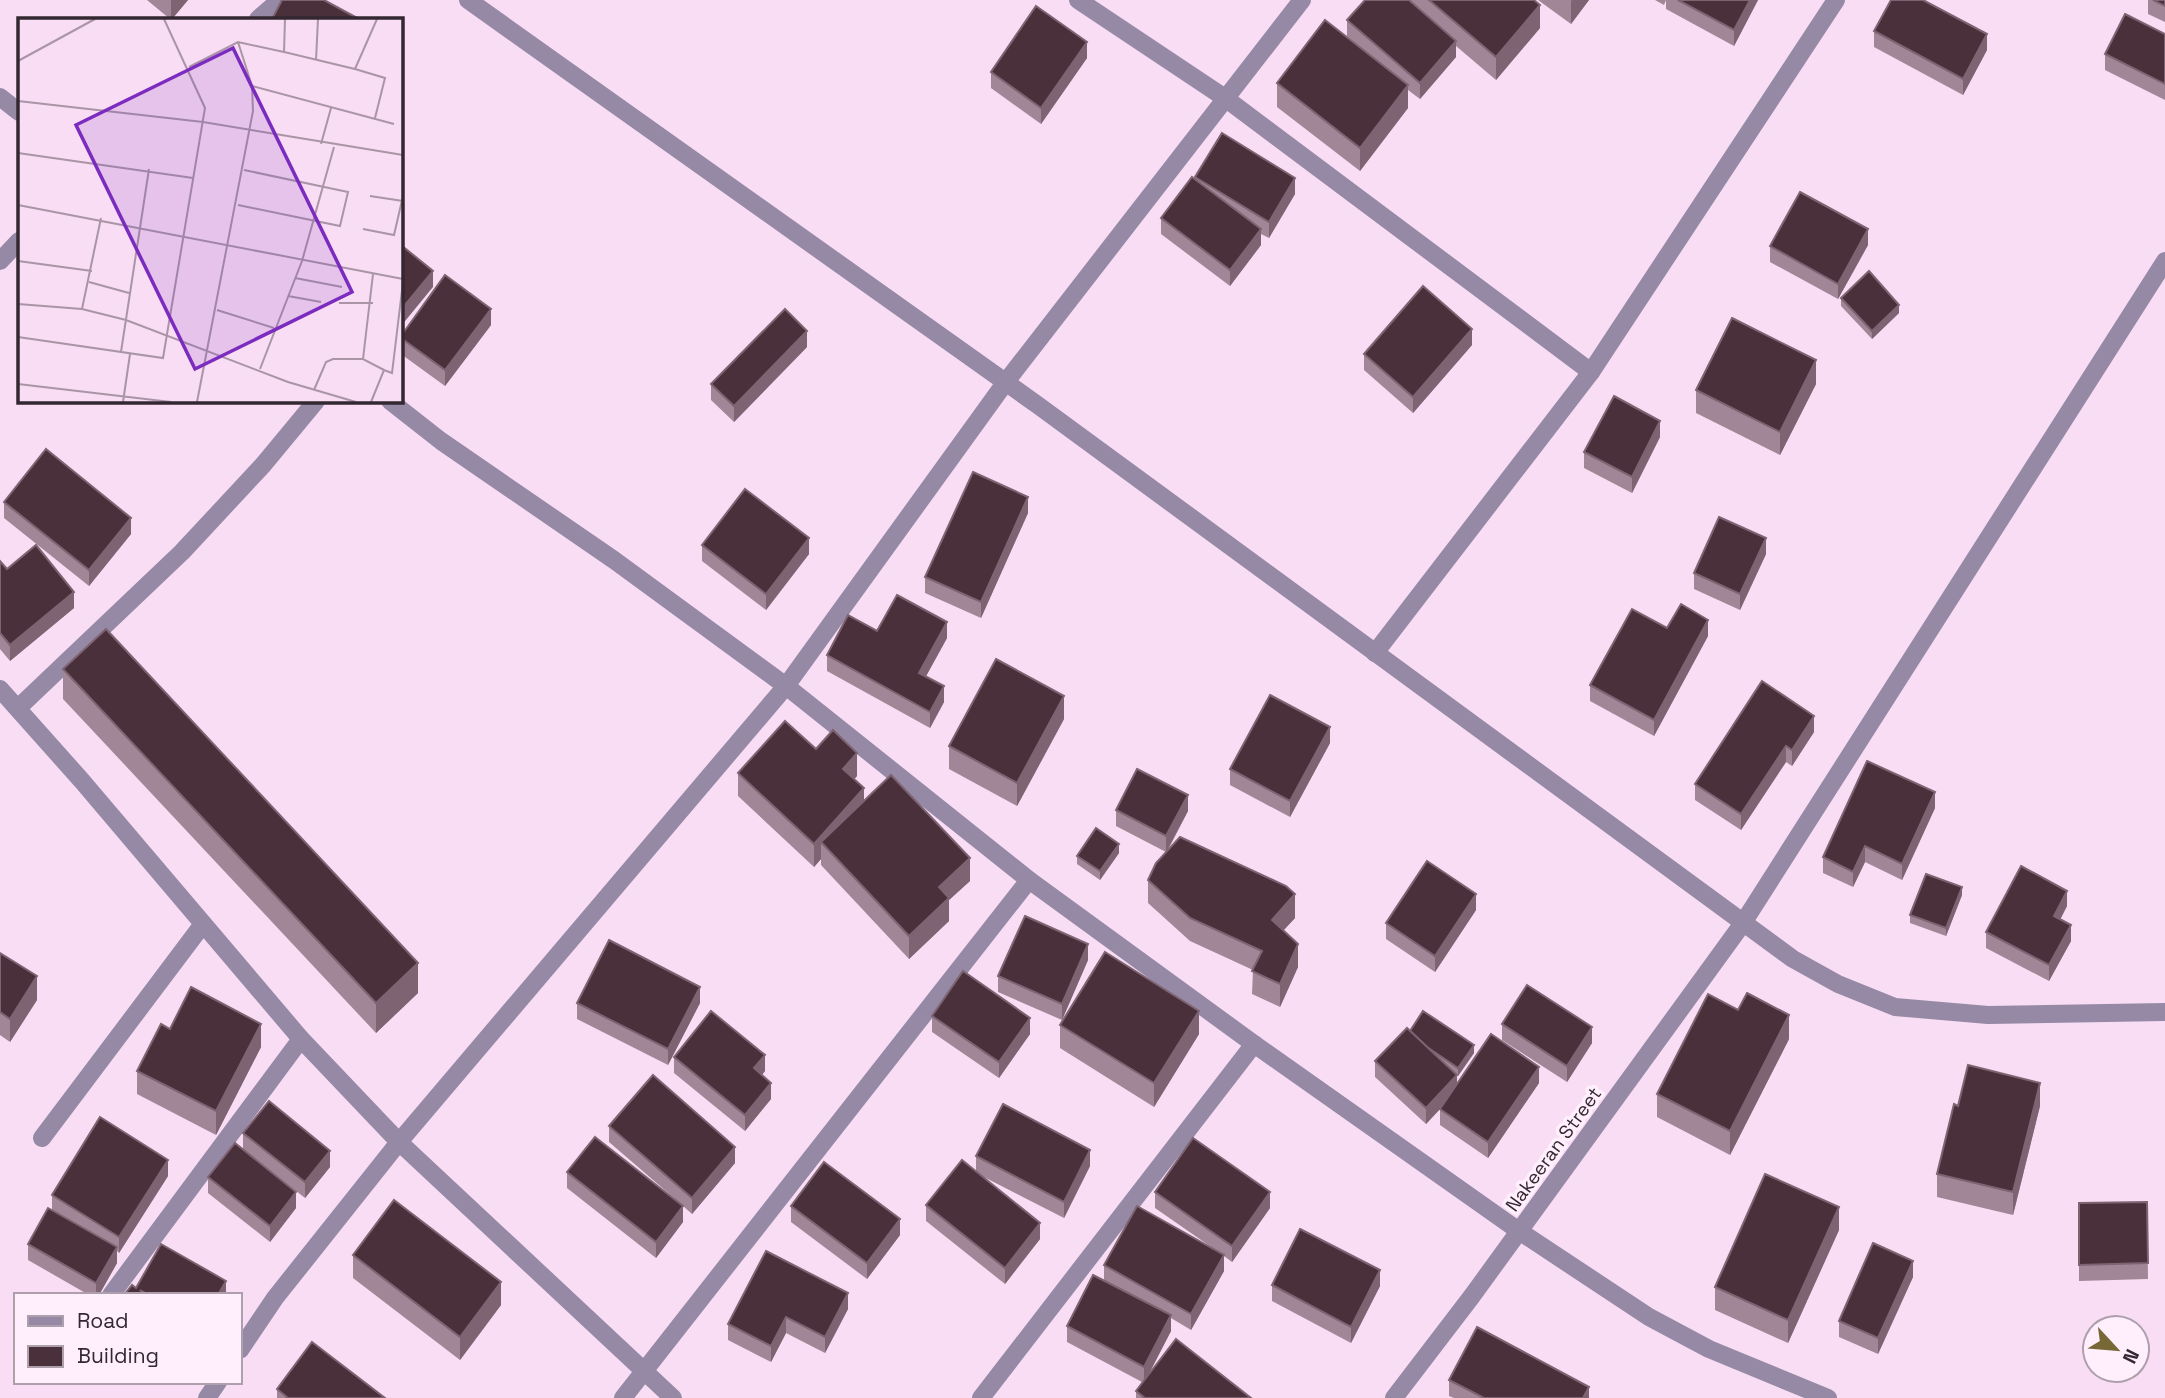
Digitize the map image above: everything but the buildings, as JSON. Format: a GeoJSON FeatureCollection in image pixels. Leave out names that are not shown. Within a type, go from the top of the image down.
{"type":"FeatureCollection","features":[{"type":"Feature","properties":{"kind":"street"},"geometry":{"type":"LineString","coordinates":[[259,18],[280,0]]}},
{"type":"Feature","properties":{"kind":"street"},"geometry":{"type":"LineString","coordinates":[[468,0],[1005,383],[1793,959],[1838,985],[1895,1007],[1988,1015],[2165,1012]]}},
{"type":"Feature","properties":{"kind":"street"},"geometry":{"type":"LineString","coordinates":[[1078,0],[1225,98],[1591,372]]}},
{"type":"Feature","properties":{"kind":"street"},"geometry":{"type":"LineString","coordinates":[[242,1347],[275,1298],[399,1142],[786,687],[1005,383],[1301,0]]}},
{"type":"Feature","properties":{"kind":"street"},"geometry":{"type":"LineString","coordinates":[[1375,653],[1591,372],[1836,0]]}},
{"type":"Feature","properties":{"kind":"street"},"geometry":{"type":"LineString","coordinates":[[0,97],[18,112]]}},
{"type":"Feature","properties":{"kind":"street"},"geometry":{"type":"LineString","coordinates":[[0,261],[18,242]]}},
{"type":"Feature","properties":{"kind":"street","name":"Nakeeran Street"},"geometry":{"type":"LineString","coordinates":[[1394,1398],[1743,923],[2165,261]]}},
{"type":"Feature","properties":{"kind":"street"},"geometry":{"type":"LineString","coordinates":[[18,708],[181,552],[263,465],[315,402]]}},
{"type":"Feature","properties":{"kind":"street"},"geometry":{"type":"LineString","coordinates":[[391,402],[442,441],[614,560],[786,687],[1029,880],[1254,1044],[1519,1231],[1648,1317],[1709,1349],[1828,1398]]}},
{"type":"Feature","properties":{"kind":"street"},"geometry":{"type":"LineString","coordinates":[[0,689],[301,1039],[399,1142],[673,1398]]}},
{"type":"Feature","properties":{"kind":"street"},"geometry":{"type":"LineString","coordinates":[[623,1398],[1029,880]]}},
{"type":"Feature","properties":{"kind":"street"},"geometry":{"type":"LineString","coordinates":[[42,1138],[203,924]]}},
{"type":"Feature","properties":{"kind":"street"},"geometry":{"type":"LineString","coordinates":[[112,1293],[301,1039]]}},
{"type":"Feature","properties":{"kind":"street"},"geometry":{"type":"LineString","coordinates":[[981,1398],[1254,1044]]}}]}
